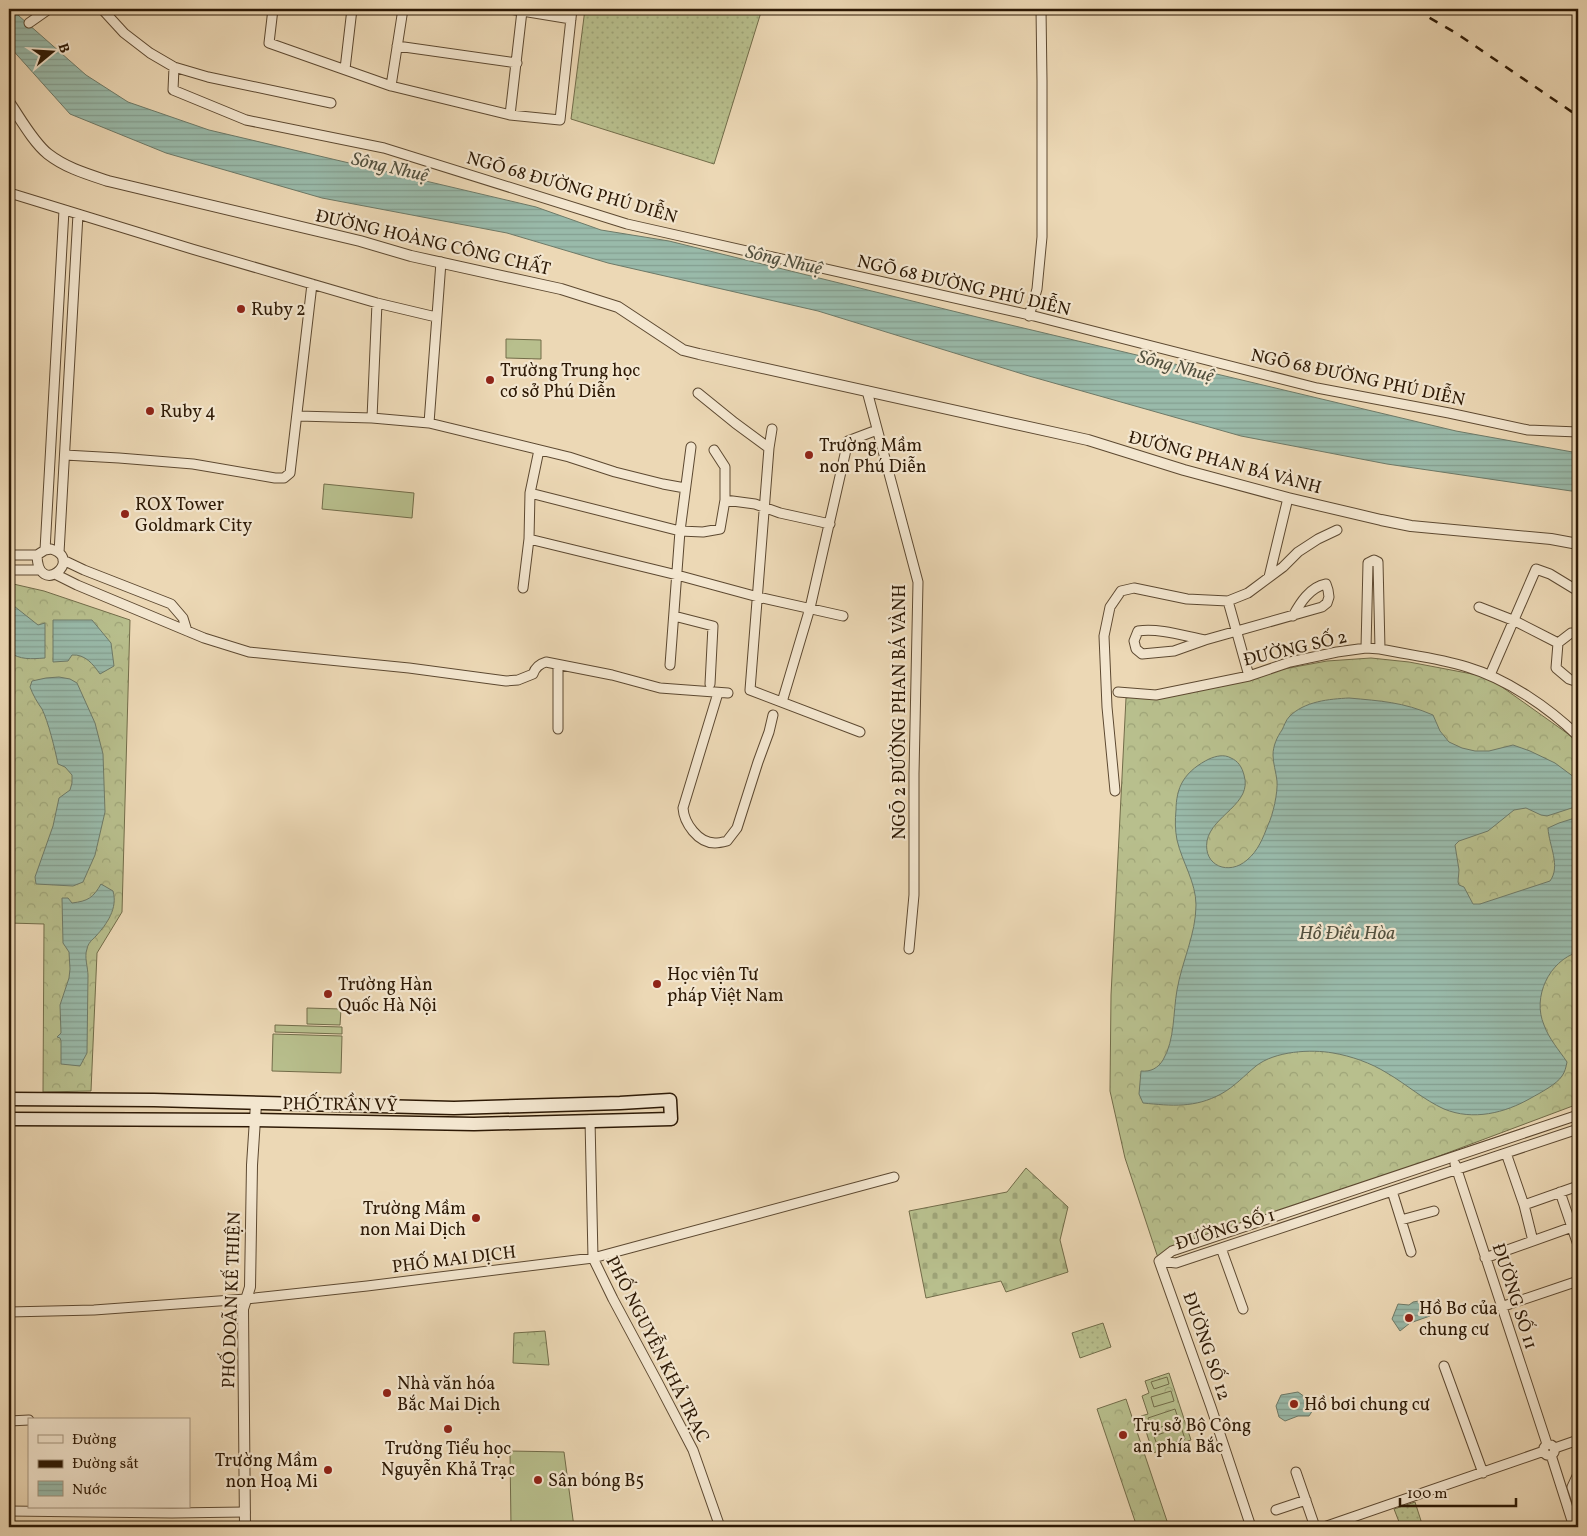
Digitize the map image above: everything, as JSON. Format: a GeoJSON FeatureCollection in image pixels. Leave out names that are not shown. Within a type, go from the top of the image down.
{"type":"FeatureCollection","features":[{"type":"Feature","properties":{"kind":"main road","name":"PHỐ TRẦN VỸ"},"geometry":{"type":"LineString","coordinates":[[9,1099],[154,1100],[454,1108],[670,1100],[671,1119],[474,1124],[254,1120],[9,1119]]}},
{"type":"Feature","properties":{"kind":"main road"},"geometry":{"type":"LineString","coordinates":[[590,1104],[590,1120]]}},
{"type":"Feature","properties":{"kind":"street"},"geometry":{"type":"LineString","coordinates":[[29,23],[49,9]]}},
{"type":"Feature","properties":{"kind":"street"},"geometry":{"type":"LineString","coordinates":[[102,9],[124,33],[150,53],[174,67],[208,78],[331,103]]}},
{"type":"Feature","properties":{"kind":"street"},"geometry":{"type":"LineString","coordinates":[[273,9],[269,43],[391,86],[510,115],[560,120],[572,9]]}},
{"type":"Feature","properties":{"kind":"street"},"geometry":{"type":"LineString","coordinates":[[345,69],[351,9]]}},
{"type":"Feature","properties":{"kind":"street"},"geometry":{"type":"LineString","coordinates":[[391,86],[403,9]]}},
{"type":"Feature","properties":{"kind":"street"},"geometry":{"type":"LineString","coordinates":[[510,9],[571,19]]}},
{"type":"Feature","properties":{"kind":"street"},"geometry":{"type":"LineString","coordinates":[[1029,316],[1037,289],[1042,237],[1040,9]]}},
{"type":"Feature","properties":{"kind":"street"},"geometry":{"type":"LineString","coordinates":[[510,115],[522,11]]}},
{"type":"Feature","properties":{"kind":"street"},"geometry":{"type":"LineString","coordinates":[[397,46],[517,63]]}},
{"type":"Feature","properties":{"kind":"street","name":"NGÕ 68 ĐƯỜNG PHÚ DIỄN"},"geometry":{"type":"LineString","coordinates":[[174,67],[173,90],[246,120],[384,148],[627,224],[1029,316],[1317,388],[1528,430],[1578,432]]}},
{"type":"Feature","properties":{"kind":"street","name":"ĐƯỜNG HOÀNG CÔNG CHẤT"},"geometry":{"type":"LineString","coordinates":[[9,102],[47,153],[62,164],[78,171],[108,181],[440,262],[561,289],[618,306],[683,350],[867,391]]}},
{"type":"Feature","properties":{"kind":"street"},"geometry":{"type":"LineString","coordinates":[[9,194],[377,304],[436,317]]}},
{"type":"Feature","properties":{"kind":"street"},"geometry":{"type":"LineString","coordinates":[[45,550],[64,210]]}},
{"type":"Feature","properties":{"kind":"street"},"geometry":{"type":"LineString","coordinates":[[37,555],[39,570],[44,574],[55,574],[63,566],[61,556],[64,455],[78,214]]}},
{"type":"Feature","properties":{"kind":"street"},"geometry":{"type":"LineString","coordinates":[[429,423],[440,262]]}},
{"type":"Feature","properties":{"kind":"street"},"geometry":{"type":"LineString","coordinates":[[64,455],[193,464],[284,478],[290,473],[312,284]]}},
{"type":"Feature","properties":{"kind":"street"},"geometry":{"type":"LineString","coordinates":[[372,418],[377,304]]}},
{"type":"Feature","properties":{"kind":"street"},"geometry":{"type":"LineString","coordinates":[[58,308],[73,308]]}},
{"type":"Feature","properties":{"kind":"street","name":"NGÕ 2 ĐƯỜNG PHAN BÁ VÀNH"},"geometry":{"type":"LineString","coordinates":[[867,391],[918,582],[914,774],[914,895],[909,949]]}},
{"type":"Feature","properties":{"kind":"street","name":"ĐƯỜNG PHAN BÁ VÀNH"},"geometry":{"type":"LineString","coordinates":[[867,391],[1088,440],[1184,470],[1288,498],[1411,526],[1551,539],[1578,544]]}},
{"type":"Feature","properties":{"kind":"street"},"geometry":{"type":"LineString","coordinates":[[698,393],[769,448]]}},
{"type":"Feature","properties":{"kind":"street"},"geometry":{"type":"LineString","coordinates":[[298,416],[372,418],[429,423],[569,457],[615,472],[685,488]]}},
{"type":"Feature","properties":{"kind":"street"},"geometry":{"type":"LineString","coordinates":[[772,428],[750,690],[860,732]]}},
{"type":"Feature","properties":{"kind":"street"},"geometry":{"type":"LineString","coordinates":[[782,702],[810,608],[848,441],[877,430]]}},
{"type":"Feature","properties":{"kind":"street"},"geometry":{"type":"LineString","coordinates":[[670,665],[680,531],[691,447]]}},
{"type":"Feature","properties":{"kind":"street"},"geometry":{"type":"LineString","coordinates":[[523,588],[529,539],[530,493],[539,450]]}},
{"type":"Feature","properties":{"kind":"street"},"geometry":{"type":"LineString","coordinates":[[530,493],[680,531],[703,532],[720,529],[725,500],[725,467],[714,450]]}},
{"type":"Feature","properties":{"kind":"street"},"geometry":{"type":"LineString","coordinates":[[1269,577],[1288,498]]}},
{"type":"Feature","properties":{"kind":"street"},"geometry":{"type":"LineString","coordinates":[[725,500],[755,504],[830,524]]}},
{"type":"Feature","properties":{"kind":"street"},"geometry":{"type":"LineString","coordinates":[[1114,791],[1107,707],[1104,636],[1110,607],[1121,591],[1134,588],[1187,599],[1228,601],[1248,593],[1283,567],[1298,552],[1337,530]]}},
{"type":"Feature","properties":{"kind":"street"},"geometry":{"type":"LineString","coordinates":[[529,539],[758,597],[843,616]]}},
{"type":"Feature","properties":{"kind":"street"},"geometry":{"type":"LineString","coordinates":[[9,555],[37,555],[51,549],[84,570],[171,604],[184,618],[187,630]]}},
{"type":"Feature","properties":{"kind":"street"},"geometry":{"type":"LineString","coordinates":[[1366,648],[1368,563],[1374,560],[1378,562],[1380,649]]}},
{"type":"Feature","properties":{"kind":"street"},"geometry":{"type":"LineString","coordinates":[[1490,675],[1536,569],[1550,574],[1578,590]]}},
{"type":"Feature","properties":{"kind":"street"},"geometry":{"type":"LineString","coordinates":[[9,570],[39,570]]}},
{"type":"Feature","properties":{"kind":"street"},"geometry":{"type":"LineString","coordinates":[[55,574],[204,638],[250,652],[410,668],[512,681],[533,674],[540,664],[546,662],[612,675],[660,688],[723,693],[683,808],[683,817],[689,826],[703,839],[714,843],[727,841],[737,828],[773,715]]}},
{"type":"Feature","properties":{"kind":"street"},"geometry":{"type":"LineString","coordinates":[[1228,601],[1249,676]]}},
{"type":"Feature","properties":{"kind":"street"},"geometry":{"type":"LineString","coordinates":[[1479,607],[1515,621],[1558,642]]}},
{"type":"Feature","properties":{"kind":"street"},"geometry":{"type":"LineString","coordinates":[[674,616],[713,626],[710,684]]}},
{"type":"Feature","properties":{"kind":"street"},"geometry":{"type":"LineString","coordinates":[[1205,640],[1173,633],[1145,630],[1138,631],[1134,641],[1136,649],[1142,654],[1174,651],[1205,640],[1293,616]]}},
{"type":"Feature","properties":{"kind":"street"},"geometry":{"type":"LineString","coordinates":[[1558,642],[1572,633],[1578,634]]}},
{"type":"Feature","properties":{"kind":"street"},"geometry":{"type":"LineString","coordinates":[[1558,642],[1556,668],[1569,679],[1578,682]]}},
{"type":"Feature","properties":{"kind":"street","name":"ĐƯỜNG SỐ 2"},"geometry":{"type":"LineString","coordinates":[[1118,692],[1156,695],[1249,676],[1290,662],[1337,652],[1366,648],[1380,649],[1466,666],[1490,675],[1512,686],[1543,707],[1578,736]]}},
{"type":"Feature","properties":{"kind":"street"},"geometry":{"type":"LineString","coordinates":[[558,665],[558,729]]}},
{"type":"Feature","properties":{"kind":"street","name":"PHỐ DOÃN KẾ THIỆN"},"geometry":{"type":"LineString","coordinates":[[245,1527],[243,1309],[250,1287],[250,1213],[256,1104]]}},
{"type":"Feature","properties":{"kind":"street","name":"ĐƯỜNG SỐ 1"},"geometry":{"type":"LineString","coordinates":[[1159,1261],[1172,1251],[1578,1115]]}},
{"type":"Feature","properties":{"kind":"street","name":"PHỐ NGUYỄN KHẢ TRẠC"},"geometry":{"type":"LineString","coordinates":[[590,1120],[593,1258],[693,1450],[720,1527]]}},
{"type":"Feature","properties":{"kind":"street","name":"ĐƯỜNG SỐ 1"},"geometry":{"type":"LineString","coordinates":[[1159,1261],[1176,1263],[1578,1129]]}},
{"type":"Feature","properties":{"kind":"street"},"geometry":{"type":"LineString","coordinates":[[1506,1153],[1524,1205],[1533,1241]]}},
{"type":"Feature","properties":{"kind":"street","name":"ĐƯỜNG SỐ 11"},"geometry":{"type":"LineString","coordinates":[[1452,1157],[1574,1527]]}},
{"type":"Feature","properties":{"kind":"street","name":"PHỐ MAI DỊCH"},"geometry":{"type":"LineString","coordinates":[[9,1312],[94,1310],[246,1299],[448,1277],[593,1258],[894,1177]]}},
{"type":"Feature","properties":{"kind":"street"},"geometry":{"type":"LineString","coordinates":[[1524,1205],[1578,1186]]}},
{"type":"Feature","properties":{"kind":"street"},"geometry":{"type":"LineString","coordinates":[[1392,1191],[1410,1252]]}},
{"type":"Feature","properties":{"kind":"street"},"geometry":{"type":"LineString","coordinates":[[1560,1192],[1578,1245]]}},
{"type":"Feature","properties":{"kind":"street"},"geometry":{"type":"LineString","coordinates":[[1401,1220],[1434,1211]]}},
{"type":"Feature","properties":{"kind":"street"},"geometry":{"type":"LineString","coordinates":[[1485,1258],[1572,1227]]}},
{"type":"Feature","properties":{"kind":"street"},"geometry":{"type":"LineString","coordinates":[[1222,1248],[1243,1309]]}},
{"type":"Feature","properties":{"kind":"street","name":"ĐƯỜNG SỐ 12"},"geometry":{"type":"LineString","coordinates":[[1159,1261],[1251,1527]]}},
{"type":"Feature","properties":{"kind":"street"},"geometry":{"type":"LineString","coordinates":[[1501,1307],[1578,1281]]}},
{"type":"Feature","properties":{"kind":"street"},"geometry":{"type":"LineString","coordinates":[[1444,1366],[1483,1473]]}},
{"type":"Feature","properties":{"kind":"street"},"geometry":{"type":"LineString","coordinates":[[9,1420],[28,1420]]}},
{"type":"Feature","properties":{"kind":"street"},"geometry":{"type":"LineString","coordinates":[[1324,1527],[1578,1440]]}},
{"type":"Feature","properties":{"kind":"street"},"geometry":{"type":"LineString","coordinates":[[1296,1472],[1315,1527]]}},
{"type":"Feature","properties":{"kind":"street"},"geometry":{"type":"LineString","coordinates":[[1578,1474],[1572,1487],[1578,1505]]}},
{"type":"Feature","properties":{"kind":"street"},"geometry":{"type":"LineString","coordinates":[[1276,1510],[1306,1500]]}},
{"type":"Feature","properties":{"kind":"street"},"geometry":{"type":"LineString","coordinates":[[9,1511],[245,1512]]}},
{"type":"Feature","properties":{"kind":"green space"},"geometry":{"type":"Polygon","coordinates":[[[585,9],[762,9],[714,164],[571,119],[585,9]]]}},
{"type":"Feature","properties":{"kind":"green space"},"geometry":{"type":"Polygon","coordinates":[[[506,339],[541,340],[541,359],[506,358],[506,339]]]}},
{"type":"Feature","properties":{"kind":"green space"},"geometry":{"type":"Polygon","coordinates":[[[324,484],[414,493],[412,518],[322,509],[324,484]]]}},
{"type":"Feature","properties":{"kind":"green space"},"geometry":{"type":"Polygon","coordinates":[[[9,583],[44,591],[130,620],[122,912],[97,953],[91,1091],[43,1092],[44,924],[9,923],[9,583]]]}},
{"type":"Feature","properties":{"kind":"green space"},"geometry":{"type":"Polygon","coordinates":[[[1371,658],[1409,662],[1488,677],[1578,741],[1578,1104],[1159,1261],[1125,1158],[1110,1091],[1111,995],[1126,698],[1327,661],[1371,658]]]}},
{"type":"Feature","properties":{"kind":"green space"},"geometry":{"type":"Polygon","coordinates":[[[307,1008],[341,1009],[340,1025],[307,1024],[307,1008]]]}},
{"type":"Feature","properties":{"kind":"green space"},"geometry":{"type":"Polygon","coordinates":[[[275,1025],[342,1027],[342,1034],[275,1032],[275,1025]]]}},
{"type":"Feature","properties":{"kind":"green space"},"geometry":{"type":"Polygon","coordinates":[[[273,1034],[342,1036],[341,1073],[272,1071],[273,1034]]]}},
{"type":"Feature","properties":{"kind":"green space"},"geometry":{"type":"Polygon","coordinates":[[[1026,1168],[1068,1207],[1060,1240],[1068,1272],[1006,1292],[1001,1281],[926,1298],[909,1211],[1007,1192],[1026,1168]]]}},
{"type":"Feature","properties":{"kind":"green space"},"geometry":{"type":"Polygon","coordinates":[[[1103,1323],[1111,1347],[1080,1358],[1072,1333],[1103,1323]]]}},
{"type":"Feature","properties":{"kind":"green space"},"geometry":{"type":"Polygon","coordinates":[[[545,1331],[549,1365],[513,1363],[514,1333],[545,1331]]]}},
{"type":"Feature","properties":{"kind":"green space"},"geometry":{"type":"Polygon","coordinates":[[[1169,1373],[1191,1440],[1153,1453],[1141,1416],[1148,1414],[1142,1396],[1149,1393],[1145,1381],[1169,1373]]]}},
{"type":"Feature","properties":{"kind":"green space"},"geometry":{"type":"Polygon","coordinates":[[[1167,1377],[1169,1384],[1154,1389],[1151,1382],[1167,1377]]]}},
{"type":"Feature","properties":{"kind":"green space"},"geometry":{"type":"Polygon","coordinates":[[[1171,1391],[1174,1401],[1154,1407],[1151,1397],[1171,1391]]]}},
{"type":"Feature","properties":{"kind":"green space"},"geometry":{"type":"Polygon","coordinates":[[[1126,1399],[1169,1527],[1137,1527],[1097,1409],[1126,1399]]]}},
{"type":"Feature","properties":{"kind":"green space"},"geometry":{"type":"Polygon","coordinates":[[[1175,1409],[1179,1421],[1152,1430],[1148,1418],[1175,1409]]]}},
{"type":"Feature","properties":{"kind":"green space"},"geometry":{"type":"Polygon","coordinates":[[[1181,1427],[1185,1439],[1158,1448],[1154,1436],[1181,1427]]]}},
{"type":"Feature","properties":{"kind":"green space"},"geometry":{"type":"Polygon","coordinates":[[[510,1451],[564,1452],[574,1527],[511,1527],[510,1451]]]}},
{"type":"Feature","properties":{"kind":"green space"},"geometry":{"type":"Polygon","coordinates":[[[1415,1502],[1423,1527],[1401,1527],[1394,1509],[1415,1502]]]}},
{"type":"Feature","properties":{"kind":"water","name":"Sông Nhuệ"},"geometry":{"type":"Polygon","coordinates":[[[9,9],[14,9],[19,16],[86,75],[128,102],[209,130],[536,207],[601,230],[669,241],[977,317],[1456,431],[1578,453],[1578,492],[1387,464],[1241,436],[1029,376],[818,311],[608,263],[507,233],[322,198],[166,153],[70,114],[9,46],[9,9]]]}},
{"type":"Feature","properties":{"kind":"water"},"geometry":{"type":"Polygon","coordinates":[[[9,605],[14,606],[38,625],[45,623],[45,658],[22,658],[9,652],[9,605]]]}},
{"type":"Feature","properties":{"kind":"water"},"geometry":{"type":"Polygon","coordinates":[[[53,620],[92,620],[111,643],[114,666],[100,674],[91,663],[81,656],[72,655],[68,661],[53,662],[53,620]]]}},
{"type":"Feature","properties":{"kind":"water"},"geometry":{"type":"Polygon","coordinates":[[[59,677],[70,679],[77,683],[95,723],[103,754],[105,812],[95,855],[83,882],[73,886],[36,884],[35,877],[53,826],[59,798],[70,790],[72,775],[65,767],[58,764],[47,721],[30,687],[32,681],[59,677]]]}},
{"type":"Feature","properties":{"kind":"water","name":"Hồ Điều Hòa"},"geometry":{"type":"Polygon","coordinates":[[[1349,698],[1412,707],[1433,715],[1440,731],[1449,742],[1462,748],[1475,751],[1489,751],[1513,745],[1555,763],[1578,780],[1578,806],[1547,816],[1526,808],[1514,810],[1488,831],[1459,841],[1455,845],[1459,885],[1464,887],[1473,904],[1480,904],[1550,881],[1554,869],[1554,856],[1548,828],[1578,817],[1578,952],[1559,963],[1551,972],[1542,992],[1540,1003],[1546,1030],[1567,1062],[1564,1073],[1560,1079],[1548,1088],[1511,1108],[1477,1115],[1455,1113],[1444,1109],[1422,1097],[1387,1073],[1361,1060],[1333,1053],[1304,1051],[1283,1054],[1264,1061],[1226,1091],[1202,1102],[1183,1105],[1143,1103],[1139,1094],[1141,1071],[1151,1070],[1159,1065],[1170,1044],[1179,979],[1194,926],[1196,905],[1194,888],[1179,848],[1176,832],[1176,802],[1181,784],[1194,768],[1212,758],[1220,756],[1233,759],[1242,769],[1245,785],[1243,794],[1238,802],[1216,824],[1210,832],[1207,841],[1209,857],[1213,862],[1225,868],[1240,865],[1257,848],[1272,815],[1277,786],[1273,758],[1274,748],[1287,720],[1302,707],[1310,704],[1326,700],[1349,698]]]}},
{"type":"Feature","properties":{"kind":"water"},"geometry":{"type":"Polygon","coordinates":[[[101,884],[113,891],[114,904],[108,921],[89,943],[86,952],[88,976],[87,1053],[80,1066],[61,1064],[61,1041],[57,1037],[61,1033],[60,1005],[70,969],[69,952],[63,943],[62,898],[68,898],[72,903],[86,900],[93,896],[101,884]]]}},
{"type":"Feature","properties":{"kind":"water","name":"Hồ Bơ của chung cư"},"geometry":{"type":"Polygon","coordinates":[[[1419,1301],[1423,1303],[1423,1311],[1430,1316],[1410,1323],[1400,1331],[1392,1319],[1398,1304],[1409,1305],[1419,1301]]]}},
{"type":"Feature","properties":{"kind":"water"},"geometry":{"type":"Polygon","coordinates":[[[9,1381],[13,1386],[14,1407],[9,1408],[9,1381]]]}},
{"type":"Feature","properties":{"kind":"water","name":"Hồ bơi chung cư"},"geometry":{"type":"Polygon","coordinates":[[[1298,1392],[1315,1407],[1309,1416],[1298,1416],[1285,1421],[1279,1417],[1276,1406],[1281,1395],[1298,1392]]]}},
{"type":"Feature","properties":{"kind":"railway"},"geometry":{"type":"LineString","coordinates":[[1414,9],[1456,33],[1578,116]]}},
{"type":"Feature","properties":{"kind":"place","name":"Ruby 2"},"geometry":{"type":"Point","coordinates":[241,309]}},
{"type":"Feature","properties":{"kind":"place","name":"Trường Trung học cơ sở Phú Diễn"},"geometry":{"type":"Point","coordinates":[490,380]}},
{"type":"Feature","properties":{"kind":"place","name":"Ruby 4"},"geometry":{"type":"Point","coordinates":[150,411]}},
{"type":"Feature","properties":{"kind":"place","name":"Trường Mầm non Phú Diễn"},"geometry":{"type":"Point","coordinates":[809,455]}},
{"type":"Feature","properties":{"kind":"place","name":"ROX Tower Goldmark City"},"geometry":{"type":"Point","coordinates":[125,514]}},
{"type":"Feature","properties":{"kind":"place","name":"Học viện Tư pháp Việt Nam"},"geometry":{"type":"Point","coordinates":[657,984]}},
{"type":"Feature","properties":{"kind":"place","name":"Trường Hàn Quốc Hà Nội"},"geometry":{"type":"Point","coordinates":[328,994]}},
{"type":"Feature","properties":{"kind":"place","name":"Trường Mầm non Mai Dịch"},"geometry":{"type":"Point","coordinates":[476,1218]}},
{"type":"Feature","properties":{"kind":"place","name":"Hồ Bơ của chung cư"},"geometry":{"type":"Point","coordinates":[1409,1318]}},
{"type":"Feature","properties":{"kind":"place","name":"Nhà văn hóa Bắc Mai Dịch"},"geometry":{"type":"Point","coordinates":[387,1393]}},
{"type":"Feature","properties":{"kind":"place","name":"Hồ bơi chung cư"},"geometry":{"type":"Point","coordinates":[1294,1404]}},
{"type":"Feature","properties":{"kind":"place","name":"Trường Tiểu học Nguyễn Khả Trạc"},"geometry":{"type":"Point","coordinates":[448,1429]}},
{"type":"Feature","properties":{"kind":"place","name":"Trụ sở Bộ Công an phía Bắc"},"geometry":{"type":"Point","coordinates":[1123,1435]}},
{"type":"Feature","properties":{"kind":"place","name":"Trường Mầm non Hoạ Mi"},"geometry":{"type":"Point","coordinates":[328,1470]}},
{"type":"Feature","properties":{"kind":"place","name":"Sân bóng B5"},"geometry":{"type":"Point","coordinates":[538,1480]}}]}
